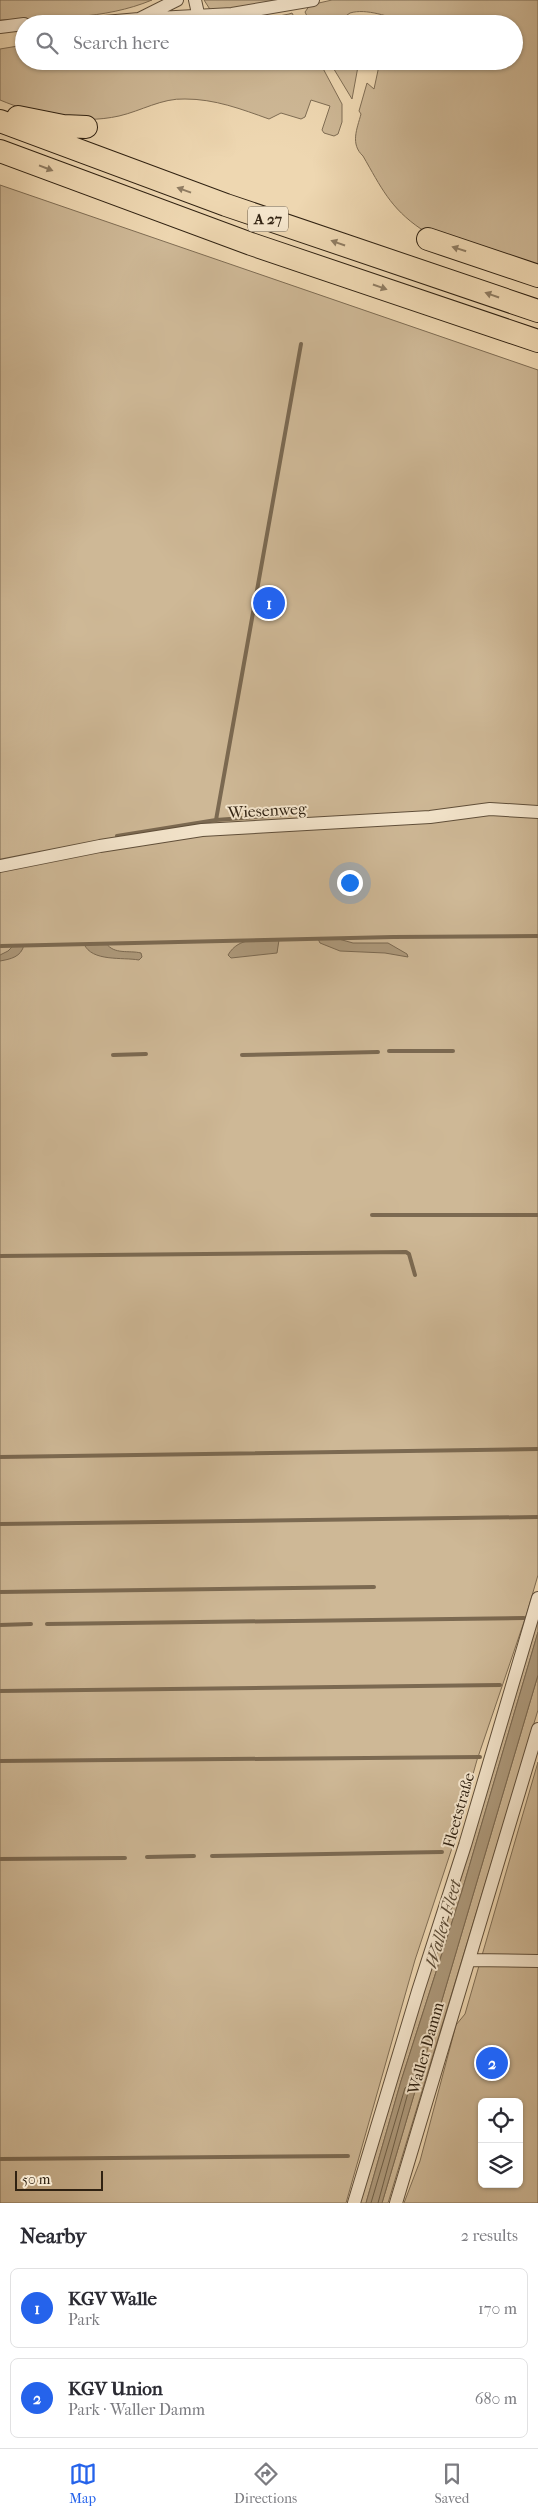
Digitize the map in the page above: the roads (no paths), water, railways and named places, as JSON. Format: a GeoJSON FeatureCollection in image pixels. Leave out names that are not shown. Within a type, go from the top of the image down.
{"type":"FeatureCollection","features":[{"type":"Feature","properties":{"kind":"highway"},"geometry":{"type":"LineString","coordinates":[[0,113],[64,126],[86,127]]}},
{"type":"Feature","properties":{"kind":"highway","name":"A 27"},"geometry":{"type":"LineString","coordinates":[[0,121],[226,205],[538,311]]}},
{"type":"Feature","properties":{"kind":"highway","name":"A 27"},"geometry":{"type":"LineString","coordinates":[[0,151],[251,244],[538,341]]}},
{"type":"Feature","properties":{"kind":"highway"},"geometry":{"type":"LineString","coordinates":[[428,239],[538,276]]}},
{"type":"Feature","properties":{"kind":"street"},"geometry":{"type":"LineString","coordinates":[[147,15],[177,0]]}},
{"type":"Feature","properties":{"kind":"street"},"geometry":{"type":"LineString","coordinates":[[195,0],[198,15]]}},
{"type":"Feature","properties":{"kind":"street"},"geometry":{"type":"LineString","coordinates":[[218,15],[313,0]]}},
{"type":"Feature","properties":{"kind":"street"},"geometry":{"type":"LineString","coordinates":[[0,27],[15,25]]}},
{"type":"Feature","properties":{"kind":"street","name":"Wiesenweg"},"geometry":{"type":"LineString","coordinates":[[0,866],[100,846],[202,830],[430,817],[490,809],[538,812]]}},
{"type":"Feature","properties":{"kind":"street","name":"Fleetstraße"},"geometry":{"type":"LineString","coordinates":[[354,2203],[418,1991],[465,1845],[538,1598]]}},
{"type":"Feature","properties":{"kind":"street","name":"Waller Damm"},"geometry":{"type":"LineString","coordinates":[[396,2203],[538,1729]]}},
{"type":"Feature","properties":{"kind":"street"},"geometry":{"type":"LineString","coordinates":[[469,1960],[538,1961]]}},
{"type":"Feature","properties":{"kind":"water"},"geometry":{"type":"Polygon","coordinates":[[[335,938],[353,943],[388,943],[407,954],[408,957],[385,953],[340,951],[320,943],[318,939],[335,938]]]}},
{"type":"Feature","properties":{"kind":"water"},"geometry":{"type":"Polygon","coordinates":[[[250,940],[279,940],[277,953],[231,958],[228,955],[238,945],[250,940]]]}},
{"type":"Feature","properties":{"kind":"water"},"geometry":{"type":"Polygon","coordinates":[[[106,943],[117,951],[141,953],[142,957],[139,960],[108,958],[94,954],[84,944],[106,943]]]}},
{"type":"Feature","properties":{"kind":"water"},"geometry":{"type":"Polygon","coordinates":[[[14,945],[24,945],[18,955],[0,961],[0,955],[14,945]]]}},
{"type":"Feature","properties":{"kind":"water"},"geometry":{"type":"Polygon","coordinates":[[[538,1632],[538,1675],[382,2203],[366,2203],[401,2081],[462,1891],[538,1632]]]}},
{"type":"Feature","properties":{"kind":"waterway"},"geometry":{"type":"LineString","coordinates":[[216,820],[301,344]]}},
{"type":"Feature","properties":{"kind":"waterway"},"geometry":{"type":"LineString","coordinates":[[117,836],[216,820],[281,815]]}},
{"type":"Feature","properties":{"kind":"waterway"},"geometry":{"type":"LineString","coordinates":[[1,946],[393,937],[538,936]]}},
{"type":"Feature","properties":{"kind":"waterway"},"geometry":{"type":"LineString","coordinates":[[389,1051],[453,1051]]}},
{"type":"Feature","properties":{"kind":"waterway"},"geometry":{"type":"LineString","coordinates":[[242,1055],[378,1052]]}},
{"type":"Feature","properties":{"kind":"waterway"},"geometry":{"type":"LineString","coordinates":[[113,1055],[146,1054]]}},
{"type":"Feature","properties":{"kind":"waterway"},"geometry":{"type":"LineString","coordinates":[[372,1215],[538,1215]]}},
{"type":"Feature","properties":{"kind":"waterway"},"geometry":{"type":"LineString","coordinates":[[0,1256],[406,1252],[409,1254],[415,1275]]}},
{"type":"Feature","properties":{"kind":"waterway"},"geometry":{"type":"LineString","coordinates":[[0,1457],[538,1449]]}},
{"type":"Feature","properties":{"kind":"waterway"},"geometry":{"type":"LineString","coordinates":[[0,1524],[538,1517]]}},
{"type":"Feature","properties":{"kind":"waterway"},"geometry":{"type":"LineString","coordinates":[[0,1592],[374,1587]]}},
{"type":"Feature","properties":{"kind":"waterway"},"geometry":{"type":"LineString","coordinates":[[47,1624],[524,1618]]}},
{"type":"Feature","properties":{"kind":"waterway"},"geometry":{"type":"LineString","coordinates":[[0,1625],[31,1624]]}},
{"type":"Feature","properties":{"kind":"waterway"},"geometry":{"type":"LineString","coordinates":[[0,1691],[500,1685]]}},
{"type":"Feature","properties":{"kind":"waterway"},"geometry":{"type":"LineString","coordinates":[[0,1761],[480,1757]]}},
{"type":"Feature","properties":{"kind":"waterway"},"geometry":{"type":"LineString","coordinates":[[212,1856],[442,1852]]}},
{"type":"Feature","properties":{"kind":"waterway"},"geometry":{"type":"LineString","coordinates":[[147,1857],[194,1856]]}},
{"type":"Feature","properties":{"kind":"waterway"},"geometry":{"type":"LineString","coordinates":[[0,1859],[125,1858]]}},
{"type":"Feature","properties":{"kind":"waterway"},"geometry":{"type":"LineString","coordinates":[[0,2159],[348,2156]]}},
{"type":"Feature","properties":{"kind":"place","name":"KGV Walle"},"geometry":{"type":"Point","coordinates":[269,603]}},
{"type":"Feature","properties":{"kind":"place","name":"KGV Union"},"geometry":{"type":"Point","coordinates":[492,2063]}},
{"type":"Feature","properties":{"kind":"water label","name":"Waller Fleet"},"geometry":{"type":"Point","coordinates":[443,1924]}}]}
